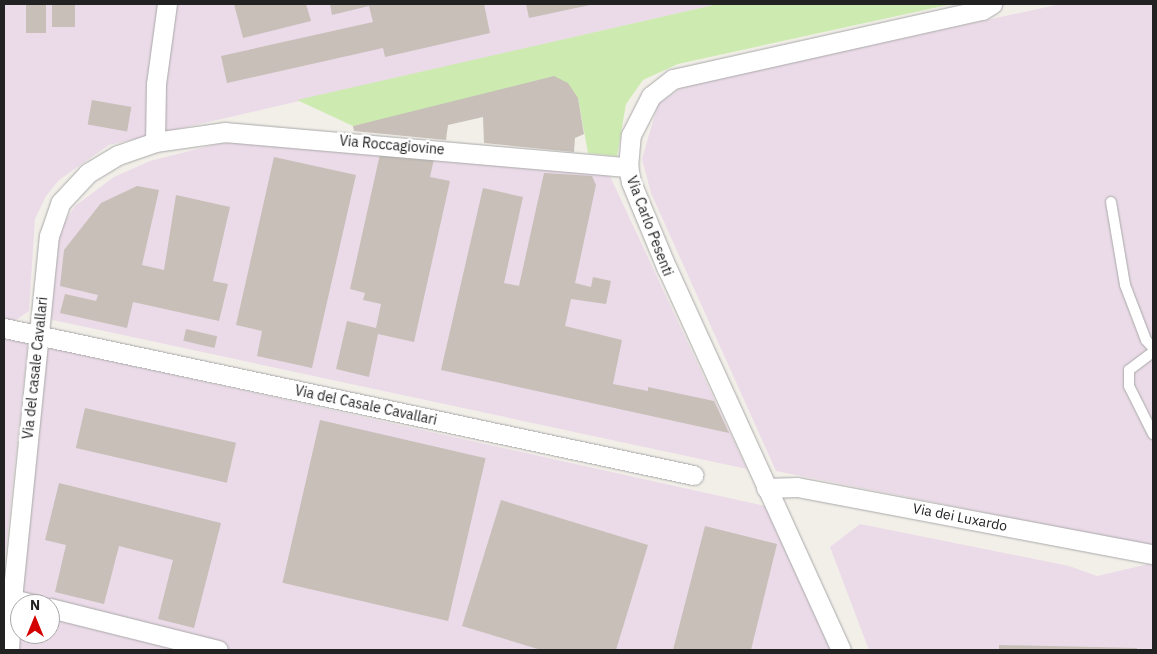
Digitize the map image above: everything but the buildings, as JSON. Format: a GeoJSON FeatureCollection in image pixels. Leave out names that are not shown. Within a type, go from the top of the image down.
{"type":"FeatureCollection","features":[{"type":"Feature","properties":{"kind":"street"},"geometry":{"type":"LineString","coordinates":[[155,142],[156,76],[167,4]]}},
{"type":"Feature","properties":{"kind":"street","name":"Via Carlo Pesenti"},"geometry":{"type":"LineString","coordinates":[[841,650],[667,269],[631,182],[628,167],[636,121],[651,96],[673,79],[982,10],[992,4]]}},
{"type":"Feature","properties":{"kind":"street","name":"Via Roccagiovine"},"geometry":{"type":"LineString","coordinates":[[155,142],[202,134],[250,132],[628,167]]}},
{"type":"Feature","properties":{"kind":"street","name":"Via del casale Cavallari"},"geometry":{"type":"LineString","coordinates":[[11,648],[8,598],[49,236],[62,202],[78,181],[97,166],[124,152],[155,142]]}},
{"type":"Feature","properties":{"kind":"street","name":"Via del Casale Cavallari"},"geometry":{"type":"LineString","coordinates":[[4,328],[693,475]]}},
{"type":"Feature","properties":{"kind":"street","name":"Via dei Luxardo"},"geometry":{"type":"LineString","coordinates":[[766,488],[797,487],[1144,552]]}},
{"type":"Feature","properties":{"kind":"street"},"geometry":{"type":"LineString","coordinates":[[60,610],[218,650]]}},
{"type":"Feature","properties":{"kind":"lane"},"geometry":{"type":"LineString","coordinates":[[1111,202],[1125,285],[1146,340],[1153,350],[1129,370],[1129,386],[1153,434]]}},
{"type":"Feature","properties":{"kind":"lane"},"geometry":{"type":"LineString","coordinates":[[1144,552],[1153,543]]}},
{"type":"Feature","properties":{"kind":"shaded area"},"geometry":{"type":"Polygon","coordinates":[[[4,4],[718,4],[109,145],[59,180],[46,196],[35,219],[29,311],[13,322],[4,321],[4,4]]]}},
{"type":"Feature","properties":{"kind":"shaded area"},"geometry":{"type":"Polygon","coordinates":[[[1061,4],[1153,4],[1153,546],[776,471],[651,193],[642,159],[658,104],[685,85],[1061,4]]]}},
{"type":"Feature","properties":{"kind":"shaded area"},"geometry":{"type":"Polygon","coordinates":[[[221,143],[268,143],[608,172],[747,469],[53,320],[46,312],[59,230],[75,206],[114,177],[150,161],[221,143]]]}},
{"type":"Feature","properties":{"kind":"shaded area"},"geometry":{"type":"Polygon","coordinates":[[[4,338],[28,343],[4,568],[4,338]]]}},
{"type":"Feature","properties":{"kind":"shaded area"},"geometry":{"type":"Polygon","coordinates":[[[43,346],[765,506],[831,650],[19,650],[19,644],[60,644],[60,594],[22,594],[43,346]]]}},
{"type":"Feature","properties":{"kind":"shaded area"},"geometry":{"type":"Polygon","coordinates":[[[860,524],[1069,566],[1097,576],[1153,563],[1153,650],[869,650],[830,547],[860,524]]]}},
{"type":"Feature","properties":{"kind":"green space"},"geometry":{"type":"Polygon","coordinates":[[[718,4],[952,4],[678,64],[643,80],[626,104],[617,156],[588,153],[578,98],[403,115],[353,126],[297,100],[718,4]]]}}]}
